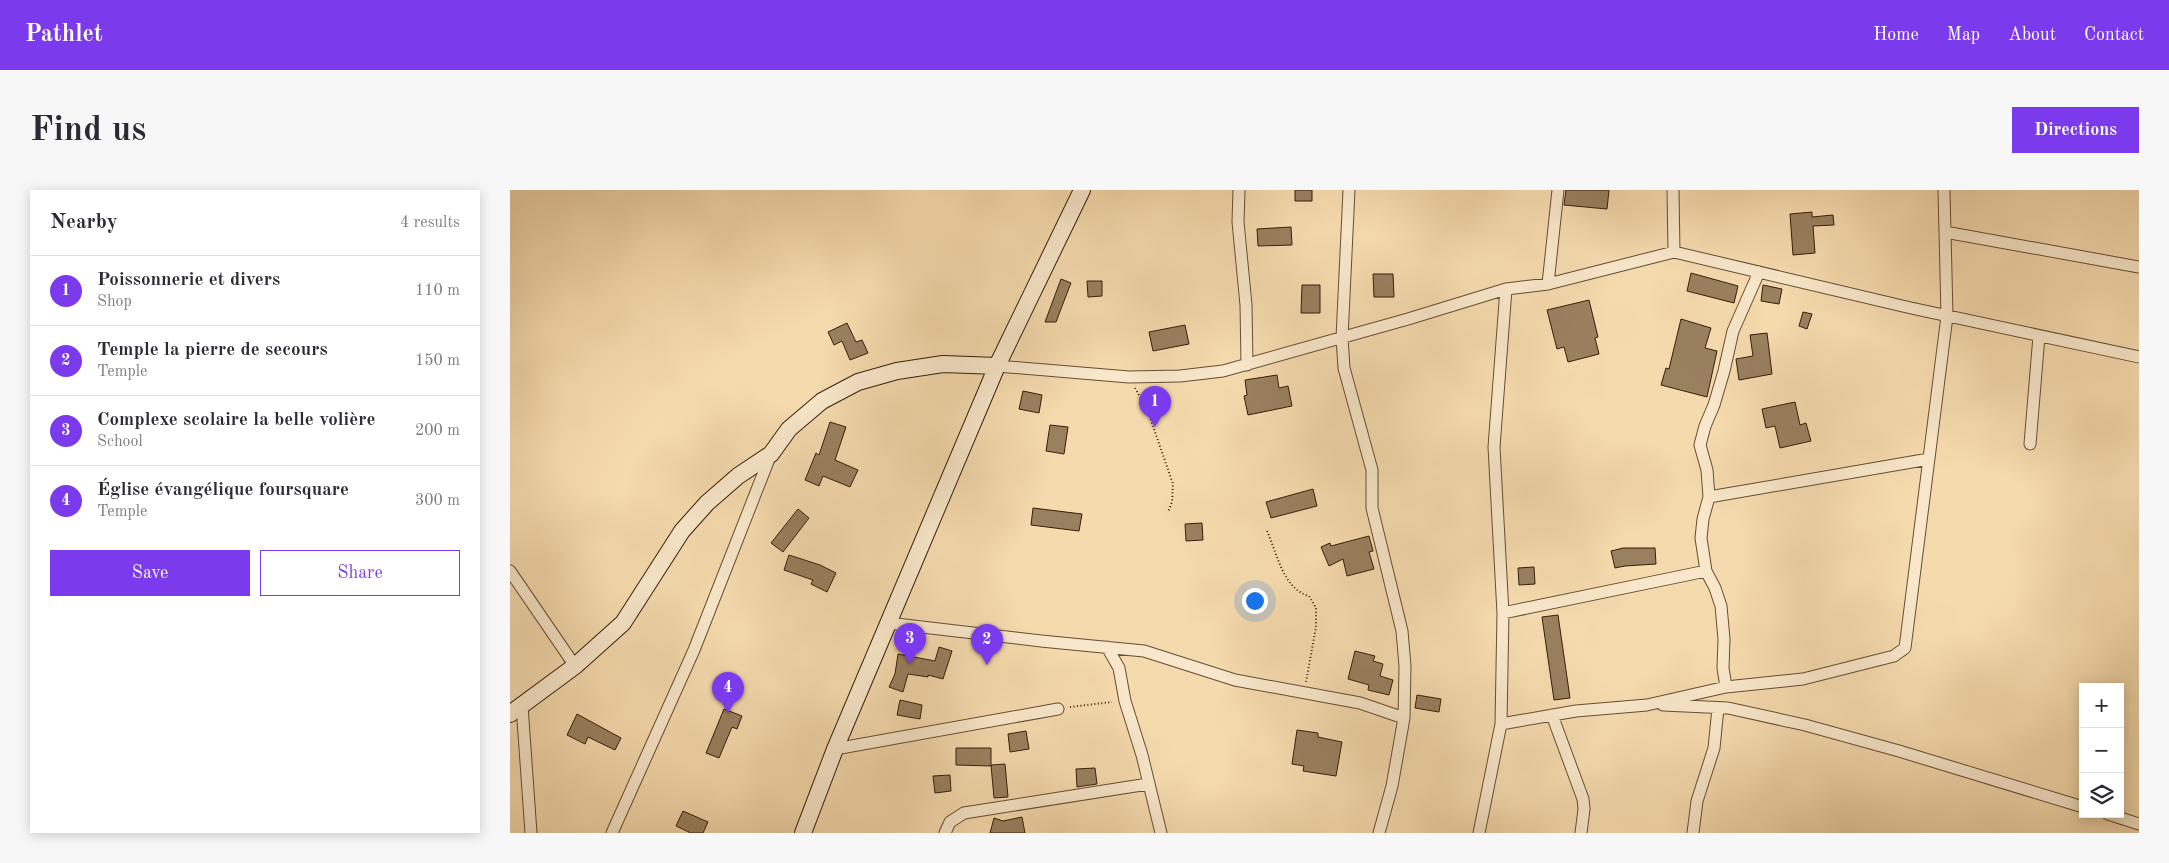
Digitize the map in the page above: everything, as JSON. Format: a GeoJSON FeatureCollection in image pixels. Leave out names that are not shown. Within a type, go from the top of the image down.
{"type":"FeatureCollection","features":[{"type":"Feature","properties":{"kind":"street"},"geometry":{"type":"LineString","coordinates":[[803,833],[835,749],[997,366],[1082,190]]}},
{"type":"Feature","properties":{"kind":"street"},"geometry":{"type":"LineString","coordinates":[[1239,190],[1238,222],[1246,305],[1247,365]]}},
{"type":"Feature","properties":{"kind":"street"},"geometry":{"type":"LineString","coordinates":[[1349,190],[1342,338],[1344,368],[1372,470],[1372,508],[1402,630],[1405,666],[1404,718],[1392,786],[1379,833]]}},
{"type":"Feature","properties":{"kind":"street"},"geometry":{"type":"LineString","coordinates":[[1548,284],[1558,190]]}},
{"type":"Feature","properties":{"kind":"street"},"geometry":{"type":"LineString","coordinates":[[1674,190],[1674,252]]}},
{"type":"Feature","properties":{"kind":"street"},"geometry":{"type":"LineString","coordinates":[[1501,724],[1552,715],[1647,705],[1726,687],[1803,679],[1894,656],[1905,648],[1947,316],[1944,190]]}},
{"type":"Feature","properties":{"kind":"street"},"geometry":{"type":"LineString","coordinates":[[1945,232],[2139,267]]}},
{"type":"Feature","properties":{"kind":"street"},"geometry":{"type":"LineString","coordinates":[[612,833],[694,650],[772,454],[789,429],[822,401],[858,382],[898,371],[943,364],[997,366],[1129,377],[1180,376],[1223,371],[1506,289],[1548,284],[1674,252],[1947,316],[2139,357]]}},
{"type":"Feature","properties":{"kind":"street"},"geometry":{"type":"LineString","coordinates":[[1726,687],[1723,668],[1724,638],[1721,606],[1706,571],[1701,538],[1708,497],[1707,470],[1700,444],[1724,371],[1732,331],[1759,272]]}},
{"type":"Feature","properties":{"kind":"street"},"geometry":{"type":"LineString","coordinates":[[1479,833],[1501,724],[1503,612],[1494,447],[1506,289]]}},
{"type":"Feature","properties":{"kind":"street"},"geometry":{"type":"LineString","coordinates":[[2030,444],[2039,336]]}},
{"type":"Feature","properties":{"kind":"street"},"geometry":{"type":"LineString","coordinates":[[531,833],[516,710],[575,666],[624,623],[682,531],[707,503],[738,476],[772,454]]}},
{"type":"Feature","properties":{"kind":"street"},"geometry":{"type":"LineString","coordinates":[[1708,497],[1929,459]]}},
{"type":"Feature","properties":{"kind":"street"},"geometry":{"type":"LineString","coordinates":[[1503,612],[1706,571]]}},
{"type":"Feature","properties":{"kind":"street"},"geometry":{"type":"LineString","coordinates":[[510,572],[575,666]]}},
{"type":"Feature","properties":{"kind":"street"},"geometry":{"type":"LineString","coordinates":[[888,623],[1144,651],[1234,680],[1360,703],[1404,718]]}},
{"type":"Feature","properties":{"kind":"street"},"geometry":{"type":"LineString","coordinates":[[1107,647],[1118,668],[1125,701],[1161,833]]}},
{"type":"Feature","properties":{"kind":"street"},"geometry":{"type":"LineString","coordinates":[[1647,705],[1718,708],[1833,733],[2079,806]]}},
{"type":"Feature","properties":{"kind":"street"},"geometry":{"type":"LineString","coordinates":[[1693,833],[1697,800],[1714,748],[1718,708]]}},
{"type":"Feature","properties":{"kind":"street"},"geometry":{"type":"LineString","coordinates":[[835,749],[1058,709]]}},
{"type":"Feature","properties":{"kind":"street"},"geometry":{"type":"LineString","coordinates":[[1552,715],[1582,799],[1584,809],[1581,833]]}},
{"type":"Feature","properties":{"kind":"street"},"geometry":{"type":"LineString","coordinates":[[945,833],[950,822],[964,813],[1148,784]]}},
{"type":"Feature","properties":{"kind":"street"},"geometry":{"type":"LineString","coordinates":[[2120,818],[2139,824]]}},
{"type":"Feature","properties":{"kind":"path"},"geometry":{"type":"LineString","coordinates":[[1129,377],[1147,409],[1174,484],[1172,502],[1168,512]]}},
{"type":"Feature","properties":{"kind":"path"},"geometry":{"type":"LineString","coordinates":[[1267,531],[1290,584],[1299,594],[1309,596],[1316,608],[1314,642],[1305,692]]}},
{"type":"Feature","properties":{"kind":"path"},"geometry":{"type":"LineString","coordinates":[[1058,709],[1125,701]]}},
{"type":"Feature","properties":{"kind":"building"},"geometry":{"type":"Polygon","coordinates":[[[1295,190],[1312,190],[1312,201],[1295,201],[1295,190]]]}},
{"type":"Feature","properties":{"kind":"building"},"geometry":{"type":"Polygon","coordinates":[[[1566,190],[1609,190],[1607,209],[1564,205],[1566,190]]]}},
{"type":"Feature","properties":{"kind":"building"},"geometry":{"type":"Polygon","coordinates":[[[1812,212],[1812,217],[1833,215],[1834,225],[1813,226],[1815,253],[1793,255],[1790,214],[1812,212]]]}},
{"type":"Feature","properties":{"kind":"building"},"geometry":{"type":"Polygon","coordinates":[[[1291,227],[1292,245],[1258,246],[1257,229],[1291,227]]]}},
{"type":"Feature","properties":{"kind":"building"},"geometry":{"type":"Polygon","coordinates":[[[1691,273],[1738,286],[1734,303],[1687,291],[1691,273]]]}},
{"type":"Feature","properties":{"kind":"building"},"geometry":{"type":"Polygon","coordinates":[[[1373,274],[1393,274],[1394,297],[1374,297],[1373,274]]]}},
{"type":"Feature","properties":{"kind":"building"},"geometry":{"type":"Polygon","coordinates":[[[1061,279],[1071,283],[1056,322],[1045,322],[1061,279]]]}},
{"type":"Feature","properties":{"kind":"building"},"geometry":{"type":"Polygon","coordinates":[[[1087,281],[1102,281],[1102,296],[1088,297],[1087,281]]]}},
{"type":"Feature","properties":{"kind":"building"},"geometry":{"type":"Polygon","coordinates":[[[1302,285],[1320,285],[1320,313],[1301,313],[1302,285]]]}},
{"type":"Feature","properties":{"kind":"building"},"geometry":{"type":"Polygon","coordinates":[[[1763,285],[1782,289],[1779,304],[1761,301],[1763,285]]]}},
{"type":"Feature","properties":{"kind":"building"},"geometry":{"type":"Polygon","coordinates":[[[1589,300],[1598,337],[1595,338],[1599,354],[1568,362],[1564,347],[1557,349],[1547,310],[1589,300]]]}},
{"type":"Feature","properties":{"kind":"building"},"geometry":{"type":"Polygon","coordinates":[[[1803,312],[1812,314],[1807,329],[1799,326],[1803,312]]]}},
{"type":"Feature","properties":{"kind":"building"},"geometry":{"type":"Polygon","coordinates":[[[1681,319],[1711,328],[1705,348],[1717,351],[1707,397],[1661,385],[1666,368],[1669,369],[1681,319]]]}},
{"type":"Feature","properties":{"kind":"building"},"geometry":{"type":"Polygon","coordinates":[[[847,323],[856,342],[862,340],[868,353],[850,360],[842,341],[834,345],[828,332],[847,323]]]}},
{"type":"Feature","properties":{"kind":"building"},"geometry":{"type":"Polygon","coordinates":[[[1185,325],[1189,344],[1153,351],[1149,332],[1185,325]]]}},
{"type":"Feature","properties":{"kind":"building"},"geometry":{"type":"Polygon","coordinates":[[[1767,333],[1772,374],[1739,380],[1736,359],[1753,356],[1750,335],[1767,333]]]}},
{"type":"Feature","properties":{"kind":"building"},"geometry":{"type":"Polygon","coordinates":[[[1277,375],[1279,388],[1288,386],[1292,406],[1248,415],[1244,396],[1247,395],[1245,380],[1277,375]]]}},
{"type":"Feature","properties":{"kind":"building"},"geometry":{"type":"Polygon","coordinates":[[[1023,391],[1042,395],[1039,413],[1019,409],[1023,391]]]}},
{"type":"Feature","properties":{"kind":"building"},"geometry":{"type":"Polygon","coordinates":[[[1795,402],[1800,425],[1806,423],[1811,441],[1780,448],[1775,426],[1766,428],[1762,409],[1795,402]]]}},
{"type":"Feature","properties":{"kind":"building"},"geometry":{"type":"Polygon","coordinates":[[[830,422],[846,427],[835,460],[858,470],[850,487],[823,476],[819,486],[805,480],[816,453],[819,455],[830,422]]]}},
{"type":"Feature","properties":{"kind":"building"},"geometry":{"type":"Polygon","coordinates":[[[1050,425],[1068,427],[1064,454],[1046,451],[1050,425]]]}},
{"type":"Feature","properties":{"kind":"building"},"geometry":{"type":"Polygon","coordinates":[[[1313,489],[1317,506],[1271,518],[1266,502],[1313,489]]]}},
{"type":"Feature","properties":{"kind":"building"},"geometry":{"type":"Polygon","coordinates":[[[1033,508],[1082,514],[1079,531],[1031,525],[1033,508]]]}},
{"type":"Feature","properties":{"kind":"building"},"geometry":{"type":"Polygon","coordinates":[[[798,509],[809,518],[783,552],[771,543],[798,509]]]}},
{"type":"Feature","properties":{"kind":"building"},"geometry":{"type":"Polygon","coordinates":[[[1202,523],[1203,540],[1186,541],[1185,524],[1202,523]]]}},
{"type":"Feature","properties":{"kind":"building"},"geometry":{"type":"Polygon","coordinates":[[[1369,536],[1373,551],[1369,552],[1374,569],[1347,576],[1343,559],[1329,566],[1321,547],[1330,543],[1331,546],[1369,536]]]}},
{"type":"Feature","properties":{"kind":"building"},"geometry":{"type":"Polygon","coordinates":[[[1623,548],[1655,548],[1656,564],[1615,568],[1611,551],[1623,548]]]}},
{"type":"Feature","properties":{"kind":"building"},"geometry":{"type":"Polygon","coordinates":[[[789,555],[820,565],[836,573],[827,592],[811,584],[813,580],[784,570],[789,555]]]}},
{"type":"Feature","properties":{"kind":"building"},"geometry":{"type":"Polygon","coordinates":[[[1534,567],[1535,584],[1519,585],[1518,568],[1534,567]]]}},
{"type":"Feature","properties":{"kind":"building"},"geometry":{"type":"Polygon","coordinates":[[[1558,615],[1570,698],[1554,700],[1542,617],[1558,615]]]}},
{"type":"Feature","properties":{"kind":"building"},"geometry":{"type":"Polygon","coordinates":[[[939,647],[952,651],[943,679],[928,675],[928,677],[908,674],[903,692],[889,687],[895,674],[898,654],[935,661],[939,647]]]}},
{"type":"Feature","properties":{"kind":"building"},"geometry":{"type":"Polygon","coordinates":[[[1355,651],[1375,656],[1373,661],[1383,664],[1380,676],[1393,680],[1389,695],[1368,690],[1369,685],[1348,679],[1355,651]]]}},
{"type":"Feature","properties":{"kind":"building"},"geometry":{"type":"Polygon","coordinates":[[[1417,695],[1441,699],[1439,712],[1415,708],[1417,695]]]}},
{"type":"Feature","properties":{"kind":"building"},"geometry":{"type":"Polygon","coordinates":[[[900,700],[922,705],[920,719],[897,715],[900,700]]]}},
{"type":"Feature","properties":{"kind":"building"},"geometry":{"type":"Polygon","coordinates":[[[724,709],[742,716],[737,729],[732,727],[719,758],[706,753],[724,709]]]}},
{"type":"Feature","properties":{"kind":"building"},"geometry":{"type":"Polygon","coordinates":[[[577,714],[621,738],[615,750],[588,737],[585,744],[567,735],[577,714]]]}},
{"type":"Feature","properties":{"kind":"building"},"geometry":{"type":"Polygon","coordinates":[[[1297,730],[1318,733],[1318,737],[1342,742],[1336,776],[1303,771],[1304,766],[1292,764],[1297,730]]]}},
{"type":"Feature","properties":{"kind":"building"},"geometry":{"type":"Polygon","coordinates":[[[1026,731],[1029,749],[1010,752],[1008,734],[1026,731]]]}},
{"type":"Feature","properties":{"kind":"building"},"geometry":{"type":"Polygon","coordinates":[[[956,748],[991,748],[991,766],[956,765],[956,748]]]}},
{"type":"Feature","properties":{"kind":"building"},"geometry":{"type":"Polygon","coordinates":[[[1005,764],[1008,797],[994,798],[991,765],[1005,764]]]}},
{"type":"Feature","properties":{"kind":"building"},"geometry":{"type":"Polygon","coordinates":[[[1095,768],[1097,784],[1077,787],[1076,769],[1095,768]]]}},
{"type":"Feature","properties":{"kind":"building"},"geometry":{"type":"Polygon","coordinates":[[[950,775],[951,791],[935,793],[933,776],[950,775]]]}},
{"type":"Feature","properties":{"kind":"building"},"geometry":{"type":"Polygon","coordinates":[[[683,811],[708,822],[703,833],[691,833],[676,826],[683,811]]]}},
{"type":"Feature","properties":{"kind":"building"},"geometry":{"type":"Polygon","coordinates":[[[1022,817],[1025,833],[990,833],[994,818],[1003,821],[1022,817]]]}},
{"type":"Feature","properties":{"kind":"place","name":"Poissonnerie et divers"},"geometry":{"type":"Point","coordinates":[1155,427]}},
{"type":"Feature","properties":{"kind":"place","name":"Complexe scolaire la belle volière"},"geometry":{"type":"Point","coordinates":[910,664]}},
{"type":"Feature","properties":{"kind":"place","name":"Temple la pierre de secours"},"geometry":{"type":"Point","coordinates":[987,665]}},
{"type":"Feature","properties":{"kind":"place","name":"Église évangélique foursquare"},"geometry":{"type":"Point","coordinates":[728,713]}}]}
